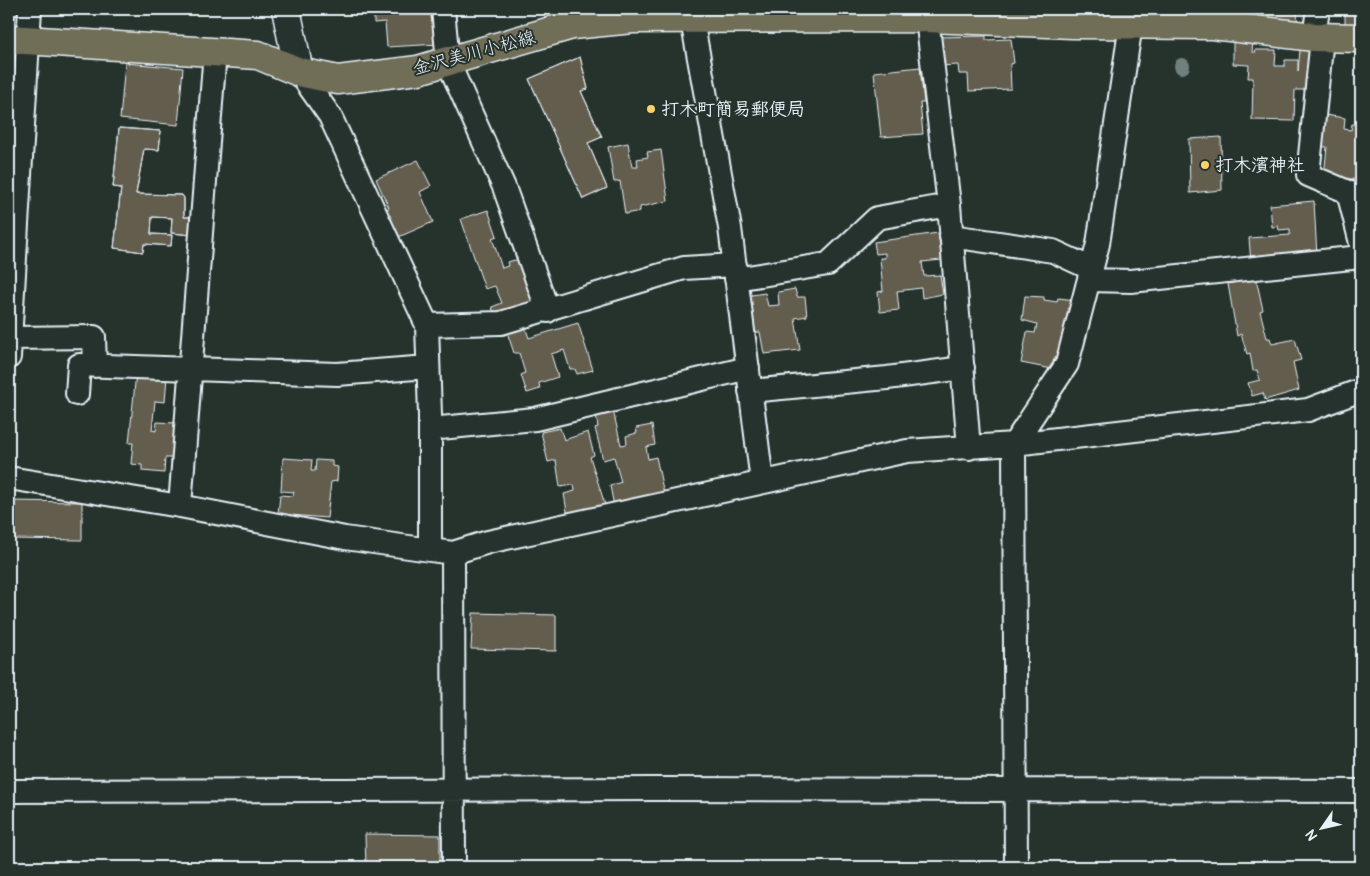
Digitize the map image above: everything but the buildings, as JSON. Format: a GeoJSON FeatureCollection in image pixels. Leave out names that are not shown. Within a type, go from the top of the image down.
{"type":"FeatureCollection","features":[{"type":"Feature","properties":{"kind":"main road","name":"金沢美川小松線"},"geometry":{"type":"LineString","coordinates":[[18,39],[258,55],[299,72],[338,80],[418,70],[572,25],[633,19],[696,16],[927,18],[1073,16],[1131,24],[1212,25],[1318,38],[1361,38]]}},
{"type":"Feature","properties":{"kind":"street"},"geometry":{"type":"LineString","coordinates":[[30,9],[18,39],[9,347],[94,337],[95,366]]}},
{"type":"Feature","properties":{"kind":"street"},"geometry":{"type":"LineString","coordinates":[[286,9],[299,72],[330,116],[427,325],[430,429],[430,550]]}},
{"type":"Feature","properties":{"kind":"street"},"geometry":{"type":"LineString","coordinates":[[443,9],[448,62],[504,187],[548,310]]}},
{"type":"Feature","properties":{"kind":"street"},"geometry":{"type":"LineString","coordinates":[[1318,9],[1318,38],[1308,175],[1348,192],[1358,216],[1361,244]]}},
{"type":"Feature","properties":{"kind":"street"},"geometry":{"type":"LineString","coordinates":[[696,16],[730,228],[762,482]]}},
{"type":"Feature","properties":{"kind":"street"},"geometry":{"type":"LineString","coordinates":[[927,18],[949,205],[969,448]]}},
{"type":"Feature","properties":{"kind":"street"},"geometry":{"type":"LineString","coordinates":[[1016,867],[1018,789],[1014,444],[1067,364],[1098,244],[1131,24]]}},
{"type":"Feature","properties":{"kind":"street"},"geometry":{"type":"LineString","coordinates":[[180,506],[215,51]]}},
{"type":"Feature","properties":{"kind":"street"},"geometry":{"type":"LineString","coordinates":[[427,325],[501,323],[684,268],[735,272],[828,264],[877,218],[949,205]]}},
{"type":"Feature","properties":{"kind":"street"},"geometry":{"type":"LineString","coordinates":[[951,236],[1053,251],[1090,274],[1131,281],[1361,257]]}},
{"type":"Feature","properties":{"kind":"street"},"geometry":{"type":"LineString","coordinates":[[76,394],[79,365],[337,374],[428,367]]}},
{"type":"Feature","properties":{"kind":"street"},"geometry":{"type":"LineString","coordinates":[[430,429],[535,419],[748,368]]}},
{"type":"Feature","properties":{"kind":"street"},"geometry":{"type":"LineString","coordinates":[[750,391],[887,378],[963,368]]}},
{"type":"Feature","properties":{"kind":"street"},"geometry":{"type":"LineString","coordinates":[[9,478],[180,506],[345,538],[453,552],[488,542],[907,451],[1014,444],[1308,410],[1361,390]]}},
{"type":"Feature","properties":{"kind":"street"},"geometry":{"type":"LineString","coordinates":[[453,552],[454,867]]}},
{"type":"Feature","properties":{"kind":"street"},"geometry":{"type":"LineString","coordinates":[[9,791],[1018,789],[1361,791]]}},
{"type":"Feature","properties":{"kind":"place","name":"打木町簡易郵便局"},"geometry":{"type":"Point","coordinates":[651,109]}},
{"type":"Feature","properties":{"kind":"place","name":"打木濱神社"},"geometry":{"type":"Point","coordinates":[1205,165]}}]}
